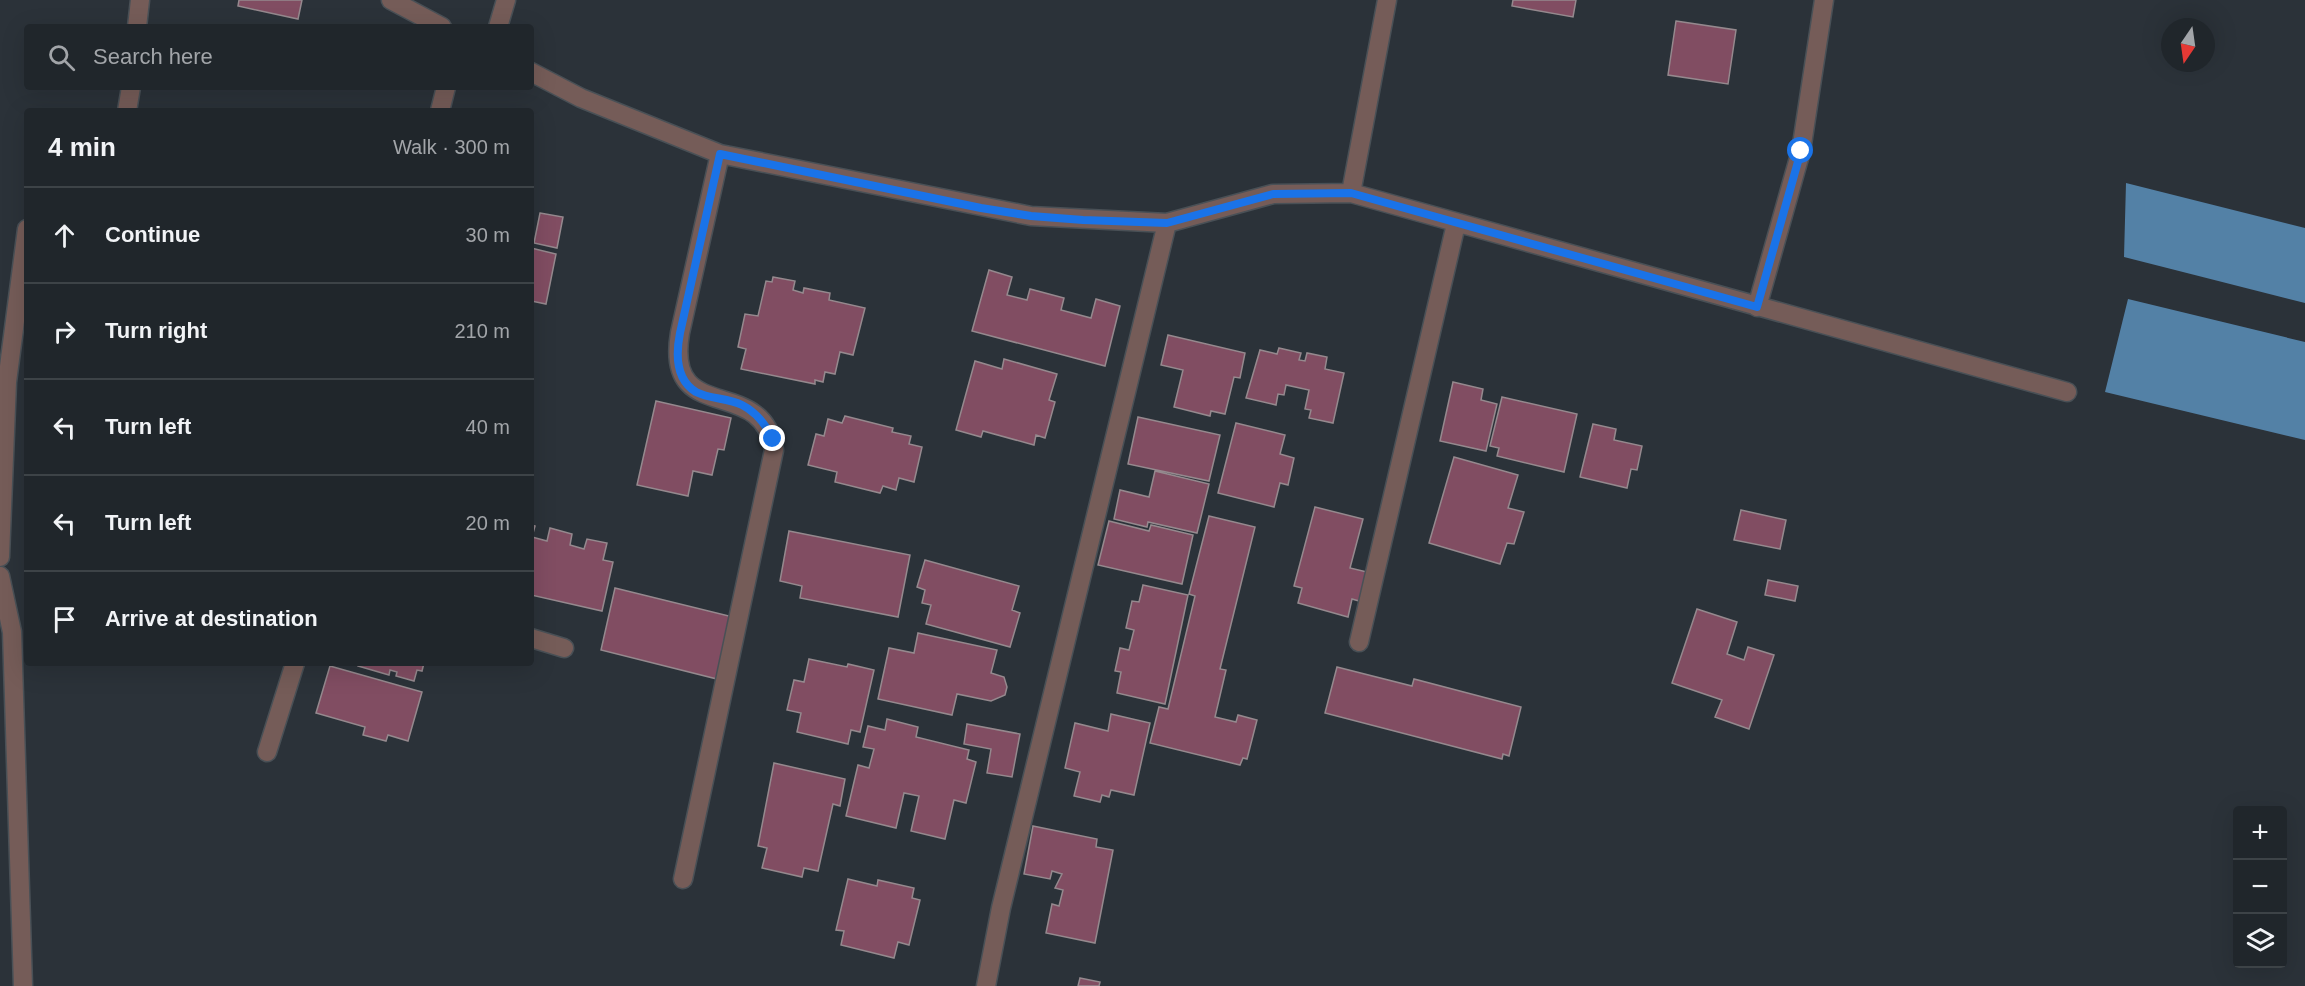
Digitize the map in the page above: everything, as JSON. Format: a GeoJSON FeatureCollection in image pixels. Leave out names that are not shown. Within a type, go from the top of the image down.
{"type":"FeatureCollection","features":[{"type":"Feature","properties":{"kind":"street"},"geometry":{"type":"LineString","coordinates":[[137,24],[140,0]]}},
{"type":"Feature","properties":{"kind":"street"},"geometry":{"type":"LineString","coordinates":[[392,0],[436,24]]}},
{"type":"Feature","properties":{"kind":"street"},"geometry":{"type":"LineString","coordinates":[[499,24],[506,0]]}},
{"type":"Feature","properties":{"kind":"street"},"geometry":{"type":"LineString","coordinates":[[1351,193],[1387,0]]}},
{"type":"Feature","properties":{"kind":"street"},"geometry":{"type":"LineString","coordinates":[[1757,307],[1801,151],[1824,0]]}},
{"type":"Feature","properties":{"kind":"street"},"geometry":{"type":"LineString","coordinates":[[534,74],[581,98],[720,154],[1031,216],[1167,223],[1273,194],[1351,193],[2067,392]]}},
{"type":"Feature","properties":{"kind":"street"},"geometry":{"type":"LineString","coordinates":[[128,108],[130,90]]}},
{"type":"Feature","properties":{"kind":"street"},"geometry":{"type":"LineString","coordinates":[[441,108],[445,90]]}},
{"type":"Feature","properties":{"kind":"street"},"geometry":{"type":"LineString","coordinates":[[683,879],[774,450],[767,428],[754,412],[741,404],[696,392],[680,375],[677,351],[680,333],[720,154]]}},
{"type":"Feature","properties":{"kind":"street"},"geometry":{"type":"LineString","coordinates":[[986,986],[1001,908],[1167,223]]}},
{"type":"Feature","properties":{"kind":"street"},"geometry":{"type":"LineString","coordinates":[[1359,642],[1456,224]]}},
{"type":"Feature","properties":{"kind":"street"},"geometry":{"type":"LineString","coordinates":[[0,557],[7,382],[24,252]]}},
{"type":"Feature","properties":{"kind":"street"},"geometry":{"type":"LineString","coordinates":[[0,576],[12,633],[23,986]]}},
{"type":"Feature","properties":{"kind":"street"},"geometry":{"type":"LineString","coordinates":[[534,639],[564,648]]}},
{"type":"Feature","properties":{"kind":"street"},"geometry":{"type":"LineString","coordinates":[[267,752],[294,666]]}},
{"type":"Feature","properties":{"kind":"water"},"geometry":{"type":"Polygon","coordinates":[[[2126,183],[2305,228],[2305,303],[2124,257],[2126,183]]]}},
{"type":"Feature","properties":{"kind":"water"},"geometry":{"type":"Polygon","coordinates":[[[2128,299],[2305,342],[2305,440],[2105,392],[2128,299]]]}},
{"type":"Feature","properties":{"kind":"building"},"geometry":{"type":"Polygon","coordinates":[[[239,0],[302,0],[298,19],[238,6],[239,0]]]}},
{"type":"Feature","properties":{"kind":"building"},"geometry":{"type":"Polygon","coordinates":[[[1513,0],[1576,0],[1573,17],[1512,6],[1513,0]]]}},
{"type":"Feature","properties":{"kind":"building"},"geometry":{"type":"Polygon","coordinates":[[[1676,21],[1736,30],[1728,84],[1668,75],[1676,21]]]}},
{"type":"Feature","properties":{"kind":"building"},"geometry":{"type":"Polygon","coordinates":[[[540,213],[563,217],[557,248],[534,243],[540,213]]]}},
{"type":"Feature","properties":{"kind":"building"},"geometry":{"type":"Polygon","coordinates":[[[534,249],[556,254],[546,304],[534,302],[534,249]]]}},
{"type":"Feature","properties":{"kind":"building"},"geometry":{"type":"Polygon","coordinates":[[[989,270],[1012,277],[1007,295],[1027,300],[1030,289],[1064,298],[1061,310],[1091,318],[1096,299],[1120,306],[1105,366],[972,331],[989,270]]]}},
{"type":"Feature","properties":{"kind":"building"},"geometry":{"type":"Polygon","coordinates":[[[773,277],[795,281],[793,290],[803,293],[804,288],[830,293],[829,300],[865,308],[853,355],[840,352],[835,374],[825,372],[823,382],[815,380],[815,384],[741,369],[746,349],[738,347],[745,314],[758,316],[766,281],[772,282],[773,277]]]}},
{"type":"Feature","properties":{"kind":"building"},"geometry":{"type":"Polygon","coordinates":[[[1168,335],[1245,353],[1240,378],[1234,377],[1225,414],[1211,411],[1210,416],[1174,407],[1183,370],[1161,365],[1168,335]]]}},
{"type":"Feature","properties":{"kind":"building"},"geometry":{"type":"Polygon","coordinates":[[[1279,348],[1301,353],[1299,360],[1305,361],[1307,353],[1327,357],[1325,369],[1344,373],[1333,423],[1309,418],[1311,410],[1305,409],[1309,390],[1286,385],[1284,395],[1278,394],[1276,405],[1246,398],[1260,350],[1277,354],[1279,348]]]}},
{"type":"Feature","properties":{"kind":"building"},"geometry":{"type":"Polygon","coordinates":[[[1004,359],[1057,374],[1049,400],[1055,402],[1045,438],[1036,435],[1034,445],[983,431],[981,437],[956,430],[975,361],[1002,369],[1004,359]]]}},
{"type":"Feature","properties":{"kind":"building"},"geometry":{"type":"Polygon","coordinates":[[[1453,382],[1483,389],[1481,400],[1497,404],[1486,451],[1440,441],[1453,382]]]}},
{"type":"Feature","properties":{"kind":"building"},"geometry":{"type":"Polygon","coordinates":[[[1502,397],[1577,414],[1564,472],[1497,456],[1499,448],[1490,446],[1502,397]]]}},
{"type":"Feature","properties":{"kind":"building"},"geometry":{"type":"Polygon","coordinates":[[[656,401],[731,418],[724,450],[718,449],[712,475],[693,471],[688,496],[637,485],[656,401]]]}},
{"type":"Feature","properties":{"kind":"building"},"geometry":{"type":"Polygon","coordinates":[[[845,416],[893,428],[892,432],[911,436],[909,444],[922,447],[914,482],[899,478],[896,490],[883,486],[880,493],[835,482],[837,472],[808,465],[816,434],[824,436],[828,419],[842,423],[845,416]]]}},
{"type":"Feature","properties":{"kind":"building"},"geometry":{"type":"Polygon","coordinates":[[[1138,417],[1220,435],[1209,481],[1128,464],[1138,417]]]}},
{"type":"Feature","properties":{"kind":"building"},"geometry":{"type":"Polygon","coordinates":[[[1236,423],[1285,435],[1280,454],[1294,458],[1288,485],[1280,483],[1274,507],[1218,493],[1236,423]]]}},
{"type":"Feature","properties":{"kind":"building"},"geometry":{"type":"Polygon","coordinates":[[[1593,424],[1616,429],[1614,440],[1642,446],[1637,470],[1631,469],[1627,488],[1580,477],[1593,424]]]}},
{"type":"Feature","properties":{"kind":"building"},"geometry":{"type":"Polygon","coordinates":[[[1454,457],[1518,475],[1508,508],[1524,512],[1514,544],[1507,543],[1500,564],[1429,543],[1454,457]]]}},
{"type":"Feature","properties":{"kind":"building"},"geometry":{"type":"Polygon","coordinates":[[[1155,471],[1209,484],[1197,533],[1148,522],[1147,527],[1114,519],[1120,490],[1149,497],[1155,471]]]}},
{"type":"Feature","properties":{"kind":"building"},"geometry":{"type":"Polygon","coordinates":[[[1315,507],[1363,519],[1350,568],[1367,572],[1359,601],[1352,599],[1348,617],[1298,603],[1302,588],[1294,586],[1315,507]]]}},
{"type":"Feature","properties":{"kind":"building"},"geometry":{"type":"Polygon","coordinates":[[[1741,510],[1786,520],[1780,549],[1734,540],[1741,510]]]}},
{"type":"Feature","properties":{"kind":"building"},"geometry":{"type":"Polygon","coordinates":[[[1209,516],[1255,527],[1220,669],[1226,670],[1215,717],[1236,722],[1238,715],[1257,720],[1247,759],[1243,758],[1240,765],[1150,743],[1159,707],[1168,709],[1195,596],[1189,594],[1209,516]]]}},
{"type":"Feature","properties":{"kind":"building"},"geometry":{"type":"Polygon","coordinates":[[[1109,521],[1149,531],[1151,525],[1193,535],[1182,584],[1098,565],[1109,521]]]}},
{"type":"Feature","properties":{"kind":"building"},"geometry":{"type":"Polygon","coordinates":[[[550,528],[572,534],[570,545],[584,549],[587,539],[607,543],[603,560],[613,562],[602,611],[534,596],[534,538],[547,541],[550,528]]]}},
{"type":"Feature","properties":{"kind":"building"},"geometry":{"type":"Polygon","coordinates":[[[789,531],[910,555],[898,617],[800,598],[802,586],[780,581],[789,531]]]}},
{"type":"Feature","properties":{"kind":"building"},"geometry":{"type":"Polygon","coordinates":[[[925,560],[1019,586],[1012,610],[1020,613],[1010,647],[926,624],[931,605],[922,603],[925,590],[917,587],[925,560]]]}},
{"type":"Feature","properties":{"kind":"building"},"geometry":{"type":"Polygon","coordinates":[[[1768,580],[1798,586],[1795,601],[1765,595],[1768,580]]]}},
{"type":"Feature","properties":{"kind":"building"},"geometry":{"type":"Polygon","coordinates":[[[1143,585],[1188,595],[1165,704],[1117,693],[1121,672],[1115,671],[1120,648],[1129,650],[1134,630],[1126,628],[1132,601],[1139,602],[1143,585]]]}},
{"type":"Feature","properties":{"kind":"building"},"geometry":{"type":"Polygon","coordinates":[[[615,588],[733,617],[717,679],[601,650],[615,588]]]}},
{"type":"Feature","properties":{"kind":"building"},"geometry":{"type":"Polygon","coordinates":[[[1697,609],[1737,622],[1727,654],[1744,660],[1748,647],[1774,655],[1749,729],[1715,717],[1722,700],[1672,683],[1697,609]]]}},
{"type":"Feature","properties":{"kind":"building"},"geometry":{"type":"Polygon","coordinates":[[[918,633],[997,650],[991,673],[1004,677],[1007,687],[1005,695],[991,701],[957,694],[952,715],[878,699],[889,648],[914,653],[918,633]]]}},
{"type":"Feature","properties":{"kind":"building"},"geometry":{"type":"Polygon","coordinates":[[[809,659],[874,670],[860,732],[851,730],[848,744],[797,732],[801,713],[787,710],[794,680],[804,682],[809,659]]]}},
{"type":"Feature","properties":{"kind":"building"},"geometry":{"type":"Polygon","coordinates":[[[330,666],[422,692],[408,741],[388,735],[386,741],[363,735],[365,727],[316,713],[330,666]]]}},
{"type":"Feature","properties":{"kind":"building"},"geometry":{"type":"Polygon","coordinates":[[[358,666],[423,666],[422,671],[417,670],[414,681],[396,676],[397,672],[390,670],[389,675],[358,666]]]}},
{"type":"Feature","properties":{"kind":"building"},"geometry":{"type":"Polygon","coordinates":[[[1337,667],[1412,686],[1414,679],[1521,707],[1509,756],[1503,754],[1502,759],[1325,713],[1337,667]]]}},
{"type":"Feature","properties":{"kind":"building"},"geometry":{"type":"Polygon","coordinates":[[[1111,714],[1150,723],[1134,795],[1111,790],[1109,797],[1102,795],[1100,802],[1074,796],[1080,772],[1065,768],[1075,723],[1108,731],[1111,714]]]}},
{"type":"Feature","properties":{"kind":"building"},"geometry":{"type":"Polygon","coordinates":[[[887,719],[918,727],[916,737],[969,750],[967,759],[976,762],[966,803],[954,800],[945,839],[911,831],[919,796],[904,793],[896,828],[846,816],[858,765],[869,768],[874,749],[863,747],[868,726],[885,730],[887,719]]]}},
{"type":"Feature","properties":{"kind":"building"},"geometry":{"type":"Polygon","coordinates":[[[967,724],[1020,734],[1012,777],[987,773],[991,749],[964,744],[967,724]]]}},
{"type":"Feature","properties":{"kind":"building"},"geometry":{"type":"Polygon","coordinates":[[[774,763],[845,779],[840,806],[833,804],[818,871],[804,868],[802,877],[762,868],[767,848],[758,846],[774,763]]]}},
{"type":"Feature","properties":{"kind":"building"},"geometry":{"type":"Polygon","coordinates":[[[1033,826],[1097,839],[1096,847],[1113,850],[1095,943],[1046,933],[1052,904],[1059,906],[1063,890],[1055,888],[1062,874],[1052,871],[1050,879],[1024,874],[1033,826]]]}},
{"type":"Feature","properties":{"kind":"building"},"geometry":{"type":"Polygon","coordinates":[[[848,879],[877,886],[878,880],[914,888],[912,898],[920,900],[909,945],[898,942],[894,958],[841,945],[844,931],[836,930],[848,879]]]}},
{"type":"Feature","properties":{"kind":"building"},"geometry":{"type":"Polygon","coordinates":[[[1080,978],[1100,982],[1099,986],[1078,986],[1080,978]]]}},
{"type":"Feature","properties":{"kind":"route"},"geometry":{"type":"LineString","coordinates":[[773,439],[754,412],[741,404],[696,392],[680,375],[677,351],[680,333],[720,154],[981,208],[1031,216],[1083,220],[1167,223],[1273,194],[1351,193],[1757,307],[1801,151]]}}]}
